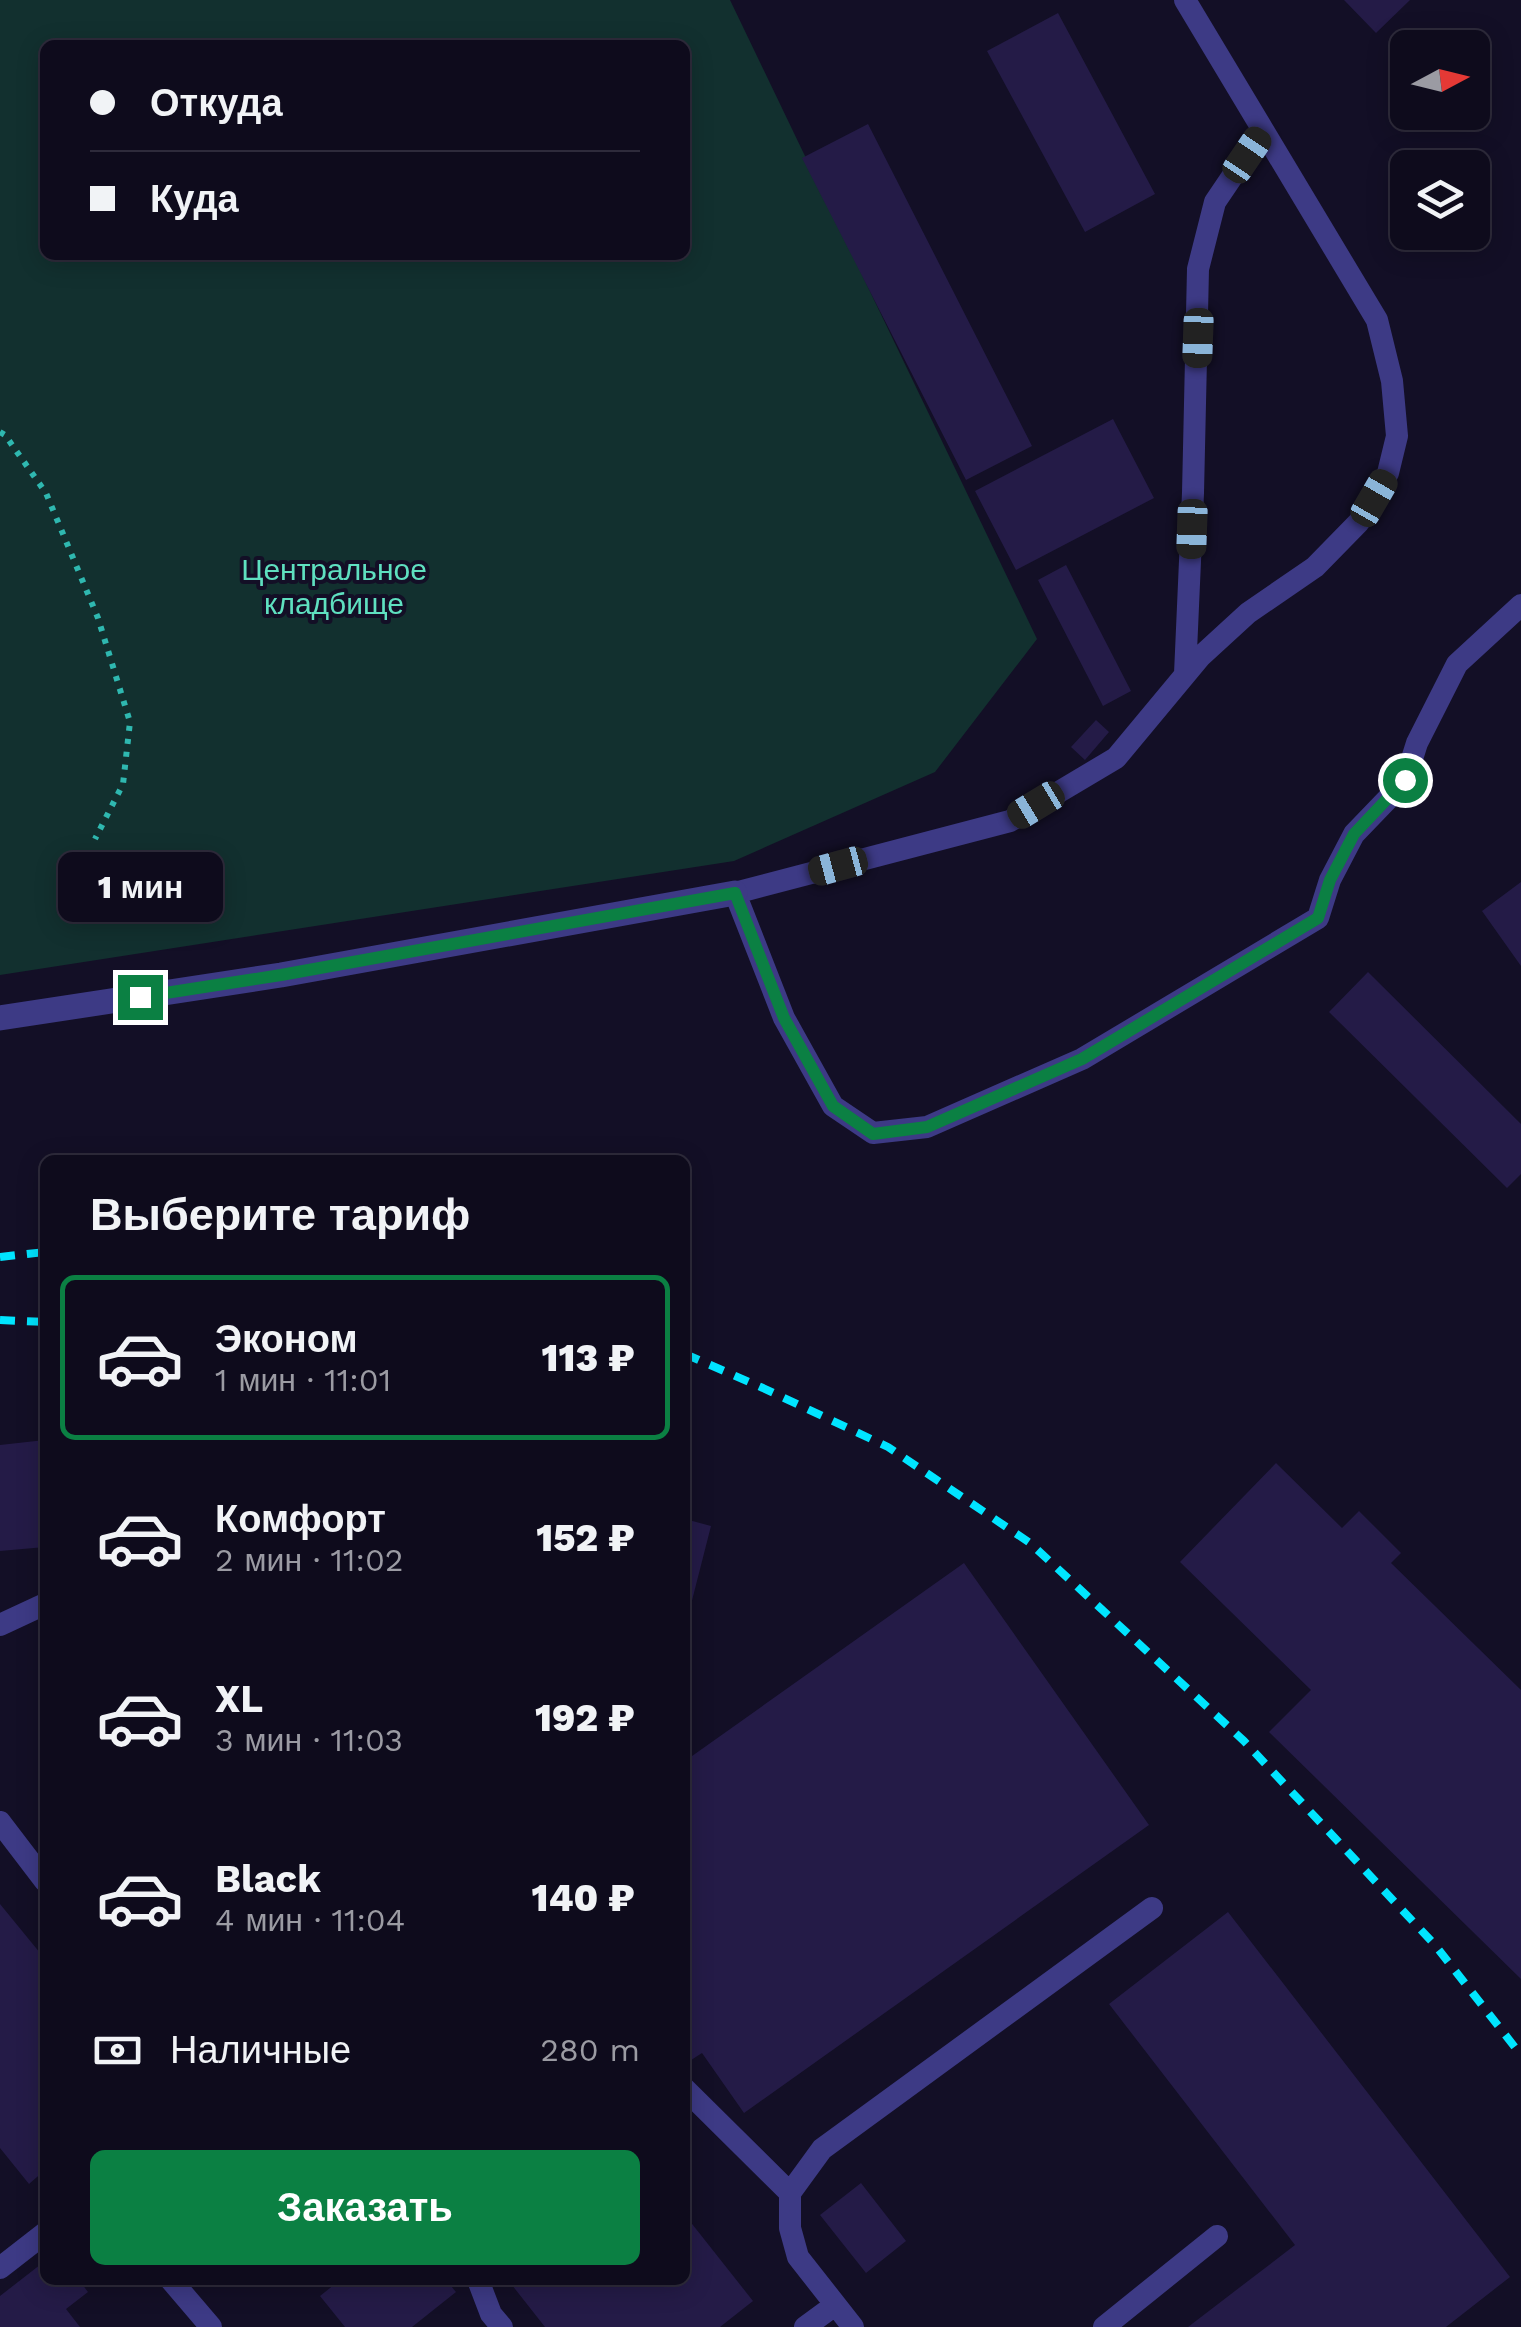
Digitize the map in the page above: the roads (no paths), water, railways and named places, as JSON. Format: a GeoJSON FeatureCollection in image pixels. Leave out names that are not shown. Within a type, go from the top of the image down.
{"type":"FeatureCollection","features":[{"type":"Feature","properties":{"kind":"street"},"geometry":{"type":"LineString","coordinates":[[0,1018],[281,975],[735,893]]}},
{"type":"Feature","properties":{"kind":"lane"},"geometry":{"type":"LineString","coordinates":[[1184,0],[1377,320],[1392,381],[1396,436],[1388,474],[1360,522],[1315,566],[1248,613],[1200,657],[1116,758],[1010,821],[735,893],[784,1018],[833,1106],[873,1134],[927,1127],[1082,1059],[1318,918],[1330,880],[1354,834],[1405,780],[1417,743],[1457,664],[1521,605]]}},
{"type":"Feature","properties":{"kind":"lane"},"geometry":{"type":"LineString","coordinates":[[1186,674],[1198,269],[1215,202],[1263,131]]}},
{"type":"Feature","properties":{"kind":"lane"},"geometry":{"type":"LineString","coordinates":[[0,1625],[40,1606]]}},
{"type":"Feature","properties":{"kind":"lane"},"geometry":{"type":"LineString","coordinates":[[0,1822],[40,1874]]}},
{"type":"Feature","properties":{"kind":"lane"},"geometry":{"type":"LineString","coordinates":[[853,2327],[798,2257],[790,2228],[790,2194],[822,2149],[1152,1908]]}},
{"type":"Feature","properties":{"kind":"lane"},"geometry":{"type":"LineString","coordinates":[[690,2094],[790,2194]]}},
{"type":"Feature","properties":{"kind":"lane"},"geometry":{"type":"LineString","coordinates":[[0,2268],[40,2236]]}},
{"type":"Feature","properties":{"kind":"lane"},"geometry":{"type":"LineString","coordinates":[[1104,2327],[1217,2236]]}},
{"type":"Feature","properties":{"kind":"lane"},"geometry":{"type":"LineString","coordinates":[[175,2285],[211,2327]]}},
{"type":"Feature","properties":{"kind":"lane"},"geometry":{"type":"LineString","coordinates":[[480,2285],[491,2314],[502,2327]]}},
{"type":"Feature","properties":{"kind":"lane"},"geometry":{"type":"LineString","coordinates":[[805,2327],[835,2304]]}},
{"type":"Feature","properties":{"kind":"railway"},"geometry":{"type":"LineString","coordinates":[[0,1257],[40,1253]]}},
{"type":"Feature","properties":{"kind":"railway"},"geometry":{"type":"LineString","coordinates":[[0,1320],[40,1322]]}},
{"type":"Feature","properties":{"kind":"railway"},"geometry":{"type":"LineString","coordinates":[[690,1356],[888,1447],[1030,1543],[1244,1741],[1435,1945],[1521,2055]]}},
{"type":"Feature","properties":{"kind":"park label","name":"Центральное кладбище"},"geometry":{"type":"Point","coordinates":[334,587]}}]}
